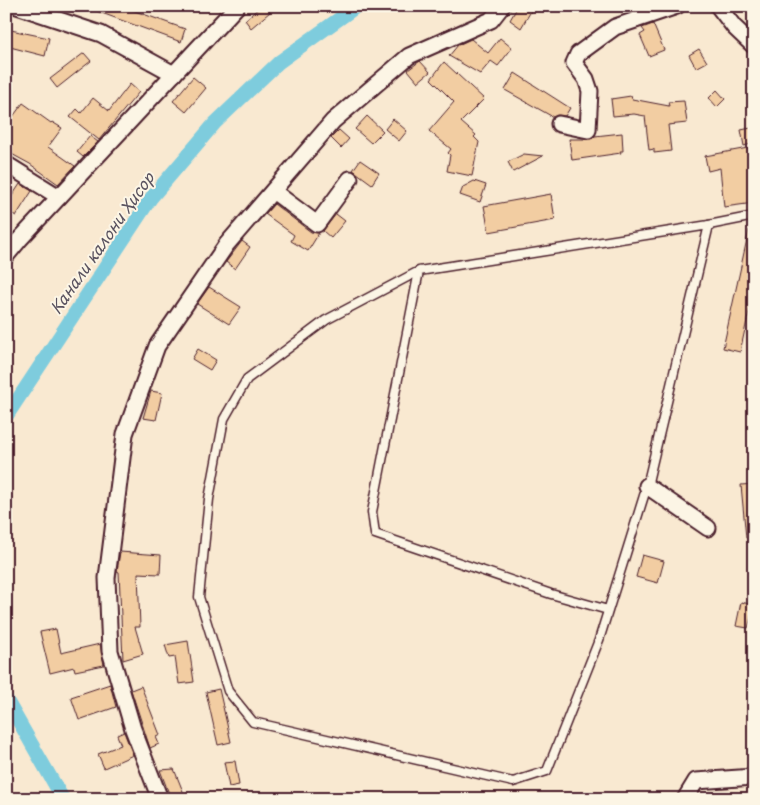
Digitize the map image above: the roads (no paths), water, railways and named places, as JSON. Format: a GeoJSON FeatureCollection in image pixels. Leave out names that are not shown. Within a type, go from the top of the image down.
{"type":"FeatureCollection","features":[{"type":"Feature","properties":{"kind":"street"},"geometry":{"type":"LineString","coordinates":[[17,6],[101,34],[174,74]]}},
{"type":"Feature","properties":{"kind":"street"},"geometry":{"type":"LineString","coordinates":[[6,256],[237,6]]}},
{"type":"Feature","properties":{"kind":"street"},"geometry":{"type":"LineString","coordinates":[[160,799],[133,729],[110,651],[107,578],[124,434],[157,346],[227,244],[333,121],[409,56],[491,20],[502,6]]}},
{"type":"Feature","properties":{"kind":"street"},"geometry":{"type":"LineString","coordinates":[[559,124],[588,130],[590,91],[586,79],[574,63],[578,54],[615,27],[677,6]]}},
{"type":"Feature","properties":{"kind":"street"},"geometry":{"type":"LineString","coordinates":[[718,6],[734,27],[754,46]]}},
{"type":"Feature","properties":{"kind":"street"},"geometry":{"type":"LineString","coordinates":[[6,164],[59,197]]}},
{"type":"Feature","properties":{"kind":"street"},"geometry":{"type":"LineString","coordinates":[[273,191],[317,224],[350,179]]}},
{"type":"Feature","properties":{"kind":"street"},"geometry":{"type":"LineString","coordinates":[[647,486],[708,528]]}},
{"type":"Feature","properties":{"kind":"street"},"geometry":{"type":"LineString","coordinates":[[685,799],[696,781],[754,777]]}},
{"type":"Feature","properties":{"kind":"lane"},"geometry":{"type":"LineString","coordinates":[[709,226],[647,486],[599,640],[547,771],[513,782],[253,722],[228,691],[199,597],[209,499],[224,419],[247,379],[326,320],[419,271],[709,226],[754,216]]}},
{"type":"Feature","properties":{"kind":"lane"},"geometry":{"type":"LineString","coordinates":[[419,271],[372,512],[376,534],[551,594],[608,610]]}},
{"type":"Feature","properties":{"kind":"waterway","name":"Канали калони Ҳисор"},"geometry":{"type":"LineString","coordinates":[[6,417],[151,198],[215,123],[279,62],[357,6]]}},
{"type":"Feature","properties":{"kind":"waterway","name":"Канали калони Ҳисор"},"geometry":{"type":"LineString","coordinates":[[6,699],[63,799]]}}]}
